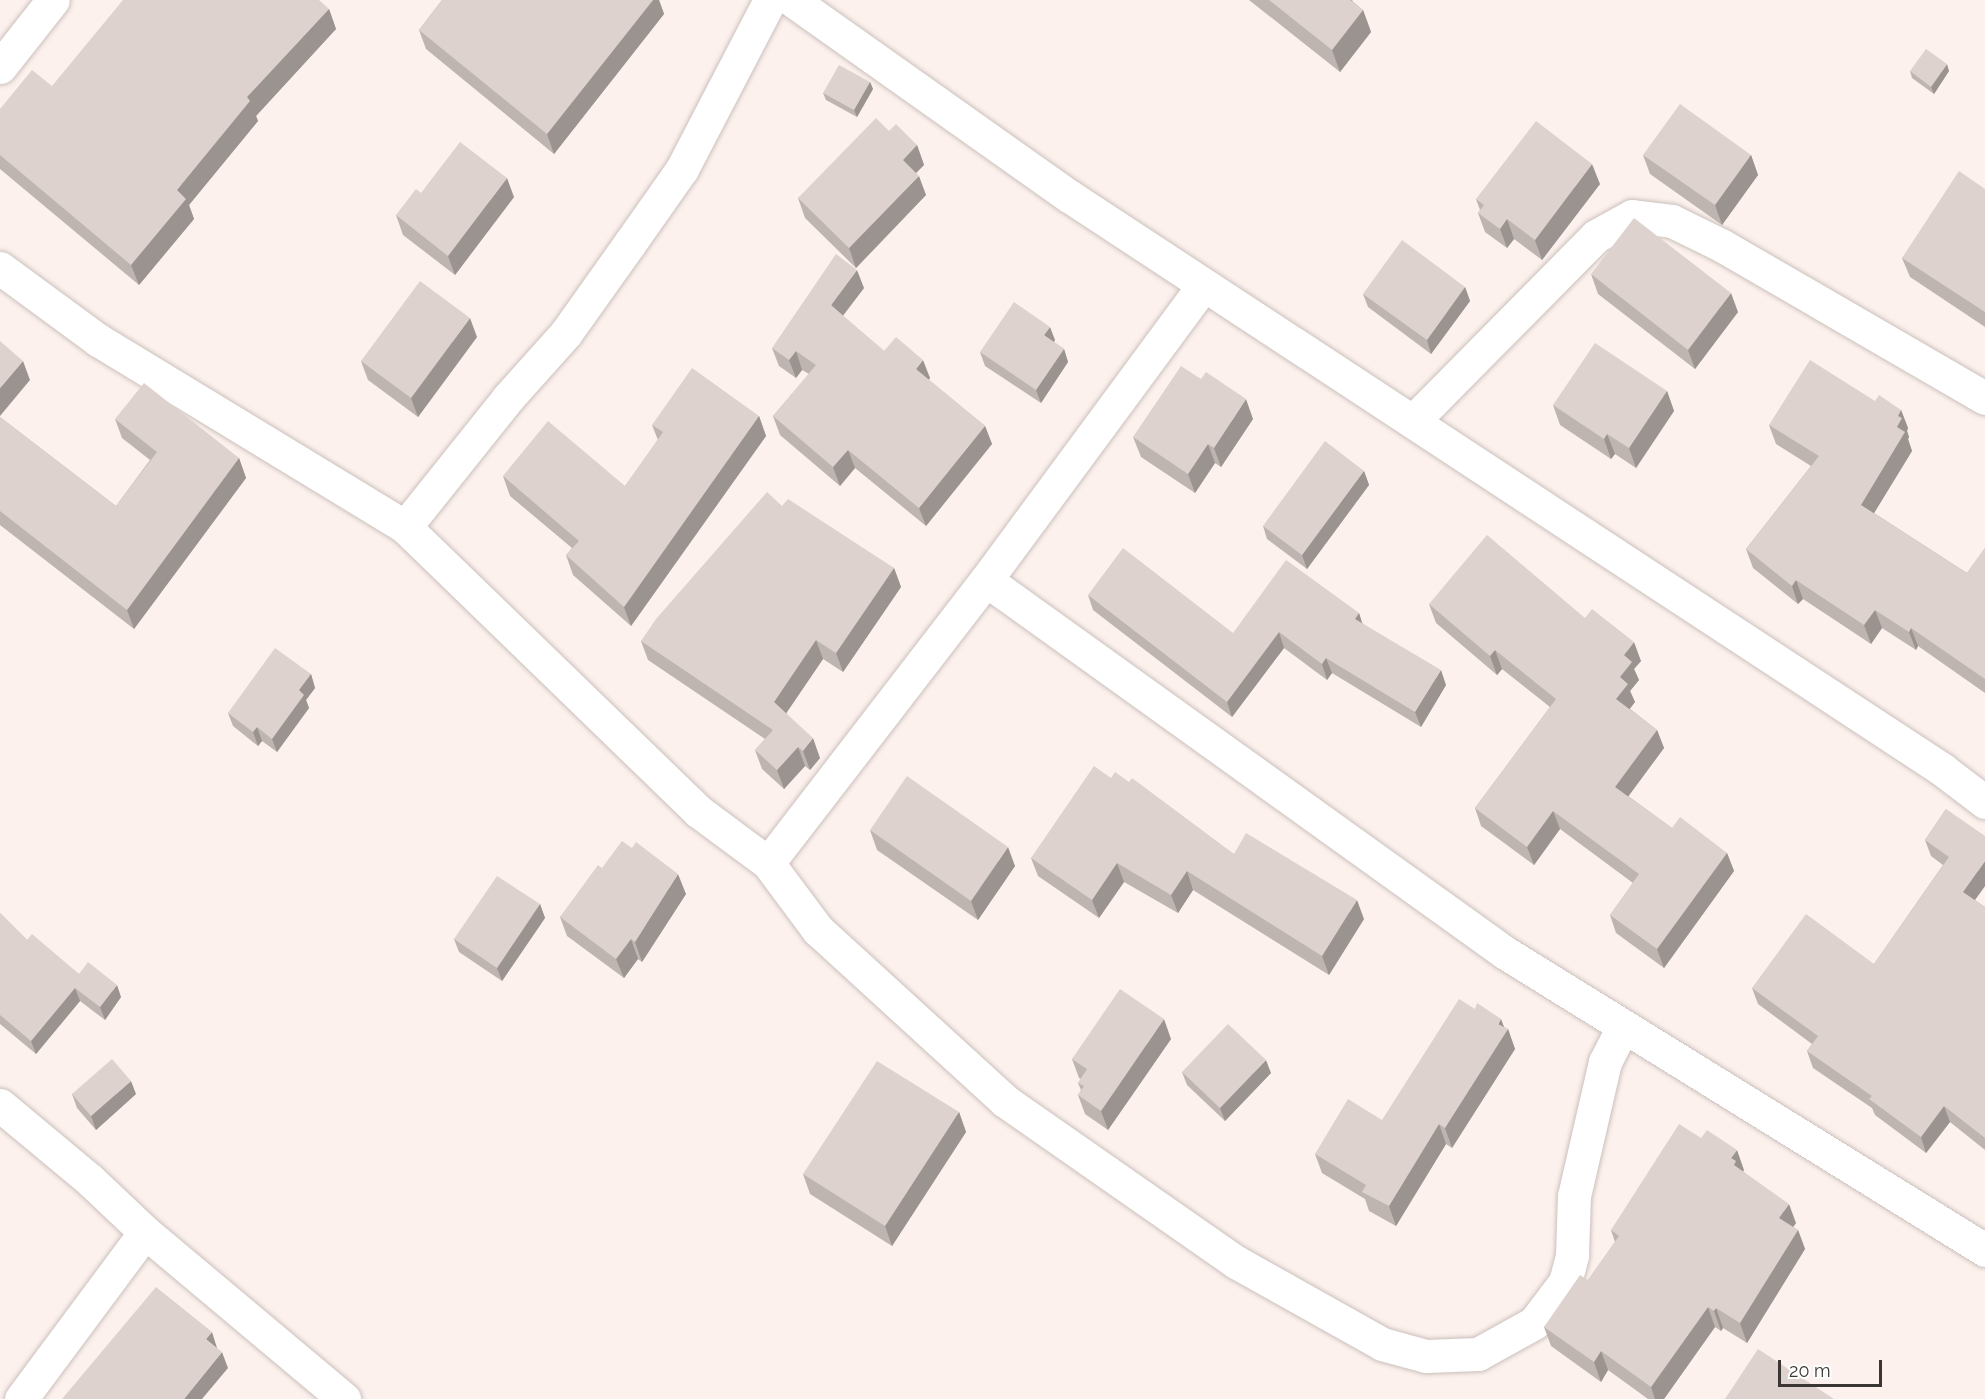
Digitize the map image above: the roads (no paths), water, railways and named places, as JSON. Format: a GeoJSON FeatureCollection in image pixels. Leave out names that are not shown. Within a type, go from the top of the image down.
{"type":"FeatureCollection","features":[{"type":"Feature","properties":{"kind":"street"},"geometry":{"type":"LineString","coordinates":[[0,67],[54,0]]}},
{"type":"Feature","properties":{"kind":"street"},"geometry":{"type":"LineString","coordinates":[[405,527],[500,408],[566,333],[637,234],[708,123],[770,0]]}},
{"type":"Feature","properties":{"kind":"street"},"geometry":{"type":"LineString","coordinates":[[792,0],[1069,196],[1934,764],[1985,802]]}},
{"type":"Feature","properties":{"kind":"street"},"geometry":{"type":"LineString","coordinates":[[1413,422],[1596,236],[1632,216],[1672,221],[1721,245],[1985,398]]}},
{"type":"Feature","properties":{"kind":"street"},"geometry":{"type":"LineString","coordinates":[[0,268],[98,340],[405,527],[698,811],[768,863],[818,930],[1005,1101],[1236,1262],[1382,1344],[1426,1356],[1478,1354],[1534,1323],[1565,1282],[1572,1255],[1574,1196],[1605,1062],[1623,1027]]}},
{"type":"Feature","properties":{"kind":"street"},"geometry":{"type":"LineString","coordinates":[[768,863],[986,580],[1203,286]]}},
{"type":"Feature","properties":{"kind":"street"},"geometry":{"type":"LineString","coordinates":[[986,580],[1504,952],[1985,1250]]}},
{"type":"Feature","properties":{"kind":"street"},"geometry":{"type":"LineString","coordinates":[[0,1105],[90,1180],[145,1232],[344,1399]]}},
{"type":"Feature","properties":{"kind":"street"},"geometry":{"type":"LineString","coordinates":[[21,1399],[145,1232]]}}]}
